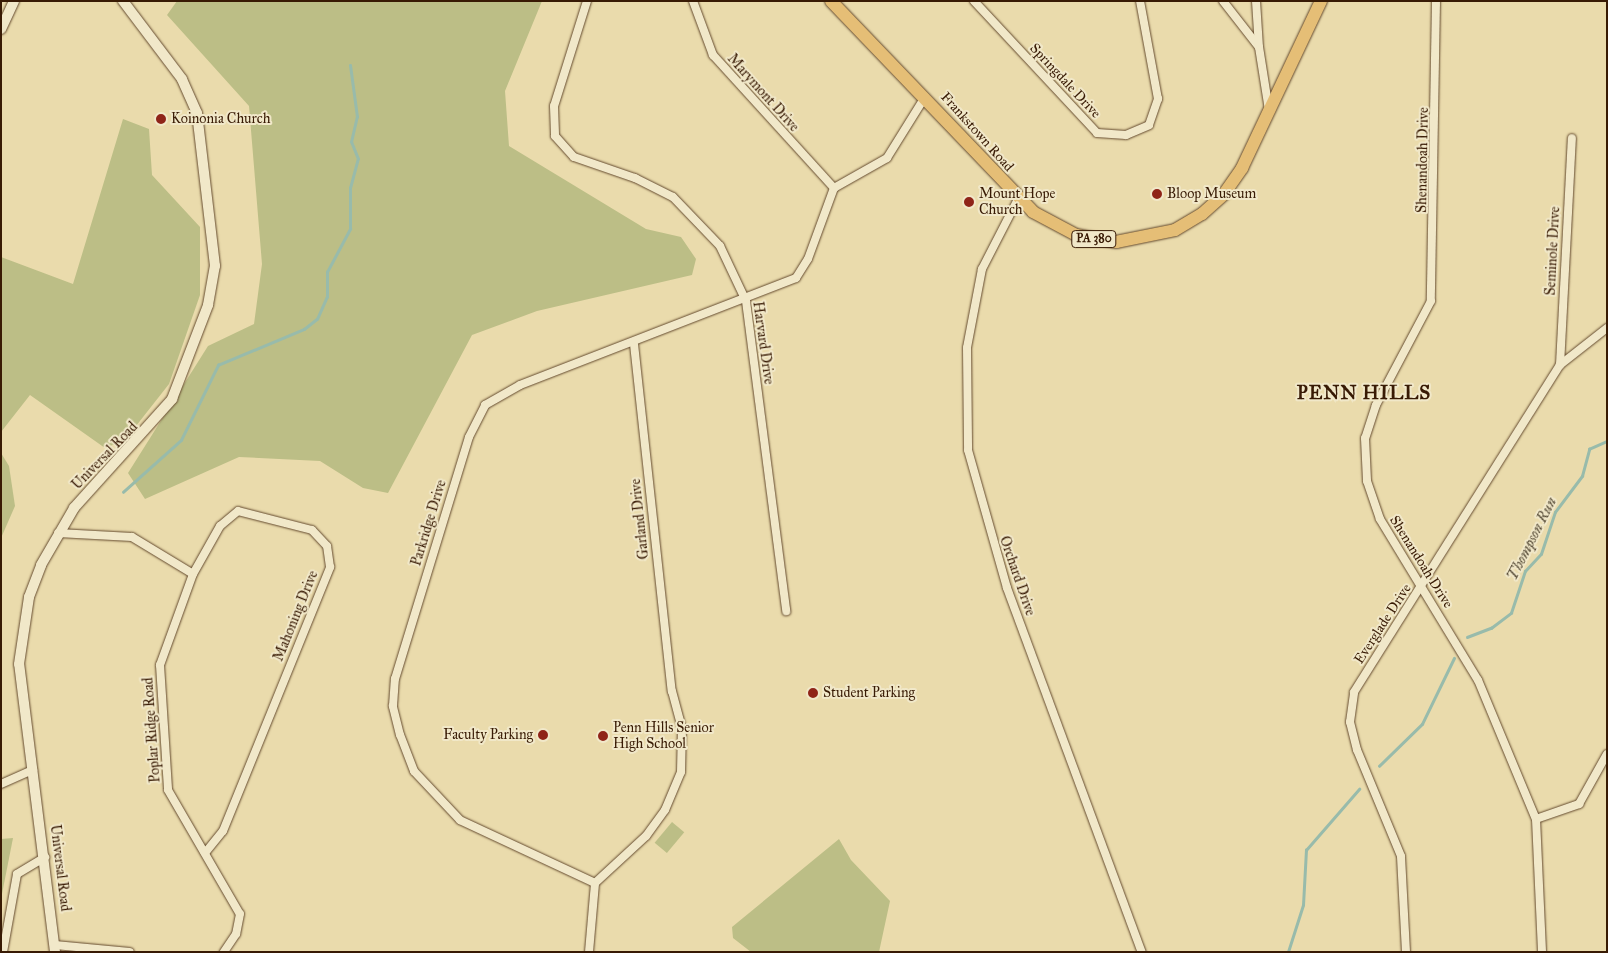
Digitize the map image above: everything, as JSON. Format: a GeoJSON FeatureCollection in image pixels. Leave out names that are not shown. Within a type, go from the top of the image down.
{"type":"FeatureCollection","features":[{"type":"Feature","properties":{"kind":"main road","name":"Frankstown Road"},"geometry":{"type":"LineString","coordinates":[[831,1],[925,97],[1018,199],[1046,221],[1091,238],[1130,242],[1175,230],[1202,214],[1234,182],[1321,1]]}},
{"type":"Feature","properties":{"kind":"street"},"geometry":{"type":"LineString","coordinates":[[1,29],[14,1]]}},
{"type":"Feature","properties":{"kind":"street","name":"Universal Road"},"geometry":{"type":"LineString","coordinates":[[55,948],[45,857],[19,664],[22,627],[41,565],[58,533],[99,478],[145,434],[172,399],[213,284],[213,236],[197,113],[182,79],[124,1]]}},
{"type":"Feature","properties":{"kind":"street","name":"Harvard Drive"},"geometry":{"type":"LineString","coordinates":[[587,1],[554,106],[555,136],[574,157],[635,178],[673,198],[720,246],[746,301],[786,611]]}},
{"type":"Feature","properties":{"kind":"street","name":"Marymont Drive"},"geometry":{"type":"LineString","coordinates":[[693,1],[713,55],[834,188]]}},
{"type":"Feature","properties":{"kind":"street","name":"Springdale Drive"},"geometry":{"type":"LineString","coordinates":[[974,1],[1097,133],[1126,135],[1149,126],[1158,99],[1140,1]]}},
{"type":"Feature","properties":{"kind":"street"},"geometry":{"type":"LineString","coordinates":[[1223,1],[1259,47]]}},
{"type":"Feature","properties":{"kind":"street"},"geometry":{"type":"LineString","coordinates":[[1256,1],[1259,47],[1269,112]]}},
{"type":"Feature","properties":{"kind":"street","name":"Shenandoah Drive"},"geometry":{"type":"LineString","coordinates":[[1436,1],[1431,301],[1376,405],[1365,438],[1367,481],[1380,519],[1478,680],[1536,819],[1542,952]]}},
{"type":"Feature","properties":{"kind":"street"},"geometry":{"type":"LineString","coordinates":[[834,188],[887,158],[925,97]]}},
{"type":"Feature","properties":{"kind":"street","name":"Seminole Drive"},"geometry":{"type":"LineString","coordinates":[[1560,365],[1572,138]]}},
{"type":"Feature","properties":{"kind":"street","name":"Parkridge Drive"},"geometry":{"type":"LineString","coordinates":[[595,883],[502,843],[460,820],[433,795],[414,771],[400,735],[393,706],[395,679],[468,437],[485,405],[520,385],[746,301],[796,278],[808,259],[834,188]]}},
{"type":"Feature","properties":{"kind":"street","name":"Orchard Drive"},"geometry":{"type":"LineString","coordinates":[[1018,199],[982,270],[968,348],[968,450],[1007,588],[1142,952]]}},
{"type":"Feature","properties":{"kind":"street","name":"Everglade Drive"},"geometry":{"type":"LineString","coordinates":[[1406,952],[1401,856],[1350,722],[1354,692],[1560,365],[1607,328]]}},
{"type":"Feature","properties":{"kind":"street","name":"Garland Drive"},"geometry":{"type":"LineString","coordinates":[[595,883],[646,836],[665,810],[681,772],[682,728],[672,691],[634,344]]}},
{"type":"Feature","properties":{"kind":"street","name":"Mahoning Drive"},"geometry":{"type":"LineString","coordinates":[[193,574],[220,526],[238,511],[312,530],[327,546],[330,567],[223,831],[205,853]]}},
{"type":"Feature","properties":{"kind":"street"},"geometry":{"type":"LineString","coordinates":[[58,533],[132,537],[193,574]]}},
{"type":"Feature","properties":{"kind":"street","name":"Poplar Ridge Road"},"geometry":{"type":"LineString","coordinates":[[193,574],[160,665],[168,790],[240,914],[236,934],[224,952]]}},
{"type":"Feature","properties":{"kind":"street"},"geometry":{"type":"LineString","coordinates":[[1536,819],[1579,804],[1607,754]]}},
{"type":"Feature","properties":{"kind":"street"},"geometry":{"type":"LineString","coordinates":[[1,784],[33,770]]}},
{"type":"Feature","properties":{"kind":"street"},"geometry":{"type":"LineString","coordinates":[[3,952],[17,874],[45,857]]}},
{"type":"Feature","properties":{"kind":"street"},"geometry":{"type":"LineString","coordinates":[[589,952],[595,883]]}},
{"type":"Feature","properties":{"kind":"street"},"geometry":{"type":"LineString","coordinates":[[55,948],[130,952]]}},
{"type":"Feature","properties":{"kind":"green space"},"geometry":{"type":"Polygon","coordinates":[[[177,1],[542,1],[505,91],[509,146],[646,229],[681,237],[696,259],[692,275],[537,311],[472,335],[388,493],[363,488],[320,461],[239,457],[145,499],[128,473],[208,346],[254,324],[262,264],[249,106],[167,15],[177,1]]]}},
{"type":"Feature","properties":{"kind":"green space"},"geometry":{"type":"Polygon","coordinates":[[[123,119],[149,129],[152,175],[200,227],[200,295],[169,384],[125,440],[105,448],[30,395],[1,432],[1,257],[73,284],[123,119]]]}},
{"type":"Feature","properties":{"kind":"green space"},"geometry":{"type":"Polygon","coordinates":[[[1,453],[9,466],[15,506],[1,538],[1,453]]]}},
{"type":"Feature","properties":{"kind":"green space"},"geometry":{"type":"Polygon","coordinates":[[[672,822],[684,832],[667,853],[655,843],[672,822]]]}},
{"type":"Feature","properties":{"kind":"green space"},"geometry":{"type":"Polygon","coordinates":[[[13,838],[1,899],[1,839],[13,838]]]}},
{"type":"Feature","properties":{"kind":"green space"},"geometry":{"type":"Polygon","coordinates":[[[839,839],[851,860],[890,901],[879,952],[751,952],[733,938],[732,927],[839,839]]]}},
{"type":"Feature","properties":{"kind":"waterway"},"geometry":{"type":"LineString","coordinates":[[123,492],[181,440],[218,365],[304,329],[317,319],[327,297],[327,272],[350,229],[350,188],[358,159],[351,142],[357,117],[350,65]]}},
{"type":"Feature","properties":{"kind":"waterway","name":"Thompson Run"},"geometry":{"type":"LineString","coordinates":[[1467,637],[1491,628],[1511,613],[1525,571],[1541,554],[1555,512],[1582,476],[1589,449],[1607,441]]}},
{"type":"Feature","properties":{"kind":"waterway","name":"Thompson Run"},"geometry":{"type":"LineString","coordinates":[[1379,766],[1422,724],[1454,658]]}},
{"type":"Feature","properties":{"kind":"waterway","name":"Thompson Run"},"geometry":{"type":"LineString","coordinates":[[1288,952],[1303,905],[1306,850],[1359,789]]}},
{"type":"Feature","properties":{"kind":"place","name":"Koinonia Church"},"geometry":{"type":"Point","coordinates":[161,119]}},
{"type":"Feature","properties":{"kind":"place","name":"Bloop Museum"},"geometry":{"type":"Point","coordinates":[1157,194]}},
{"type":"Feature","properties":{"kind":"place","name":"Mount Hope Church"},"geometry":{"type":"Point","coordinates":[969,202]}},
{"type":"Feature","properties":{"kind":"place","name":"Student Parking"},"geometry":{"type":"Point","coordinates":[813,693]}},
{"type":"Feature","properties":{"kind":"place","name":"Faculty Parking"},"geometry":{"type":"Point","coordinates":[543,735]}},
{"type":"Feature","properties":{"kind":"place","name":"Penn Hills Senior High School"},"geometry":{"type":"Point","coordinates":[603,736]}},
{"type":"Feature","properties":{"kind":"district","name":"PENN HILLS"},"geometry":{"type":"Point","coordinates":[1364,393]}}]}
